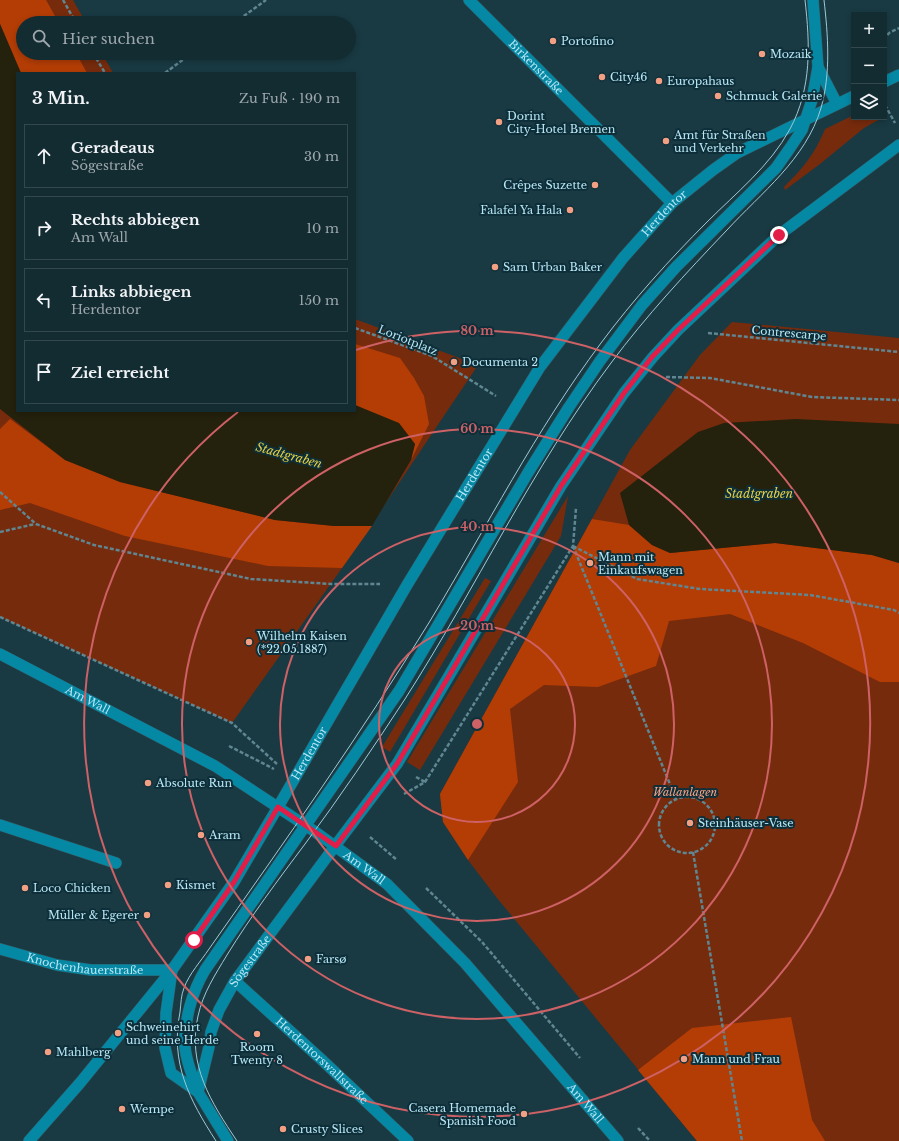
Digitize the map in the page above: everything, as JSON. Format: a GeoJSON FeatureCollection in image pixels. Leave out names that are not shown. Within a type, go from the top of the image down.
{"type":"FeatureCollection","features":[{"type":"Feature","properties":{"kind":"main road","name":"Birkenstraße"},"geometry":{"type":"LineString","coordinates":[[469,0],[672,203]]}},
{"type":"Feature","properties":{"kind":"main road"},"geometry":{"type":"LineString","coordinates":[[228,1141],[198,1092],[185,1047],[189,1008],[196,986],[205,970],[399,691],[529,471],[569,406],[600,361],[642,305],[676,267],[776,168],[802,130],[812,100],[818,67],[813,0]]}},
{"type":"Feature","properties":{"kind":"main road"},"geometry":{"type":"LineString","coordinates":[[818,67],[837,104]]}},
{"type":"Feature","properties":{"kind":"main road"},"geometry":{"type":"LineString","coordinates":[[887,81],[899,75]]}},
{"type":"Feature","properties":{"kind":"main road","name":"Herdentor"},"geometry":{"type":"LineString","coordinates":[[278,807],[407,585],[540,367],[623,258],[672,203],[738,153],[851,97]]}},
{"type":"Feature","properties":{"kind":"main road"},"geometry":{"type":"LineString","coordinates":[[336,846],[397,764],[561,486],[638,376],[678,330],[779,235],[899,145]]}},
{"type":"Feature","properties":{"kind":"main road","name":"Am Wall"},"geometry":{"type":"LineString","coordinates":[[0,654],[215,766],[336,846],[388,884],[464,963],[618,1141]]}},
{"type":"Feature","properties":{"kind":"main road"},"geometry":{"type":"LineString","coordinates":[[29,1141],[80,1084],[172,970],[234,882],[278,807]]}},
{"type":"Feature","properties":{"kind":"main road"},"geometry":{"type":"LineString","coordinates":[[0,825],[116,863]]}},
{"type":"Feature","properties":{"kind":"main road","name":"Sögestraße"},"geometry":{"type":"LineString","coordinates":[[198,1092],[209,1047],[211,1032],[219,1010],[235,981],[336,846]]}},
{"type":"Feature","properties":{"kind":"main road","name":"Knochenhauerstraße"},"geometry":{"type":"LineString","coordinates":[[0,949],[57,965],[92,970],[172,970]]}},
{"type":"Feature","properties":{"kind":"main road"},"geometry":{"type":"LineString","coordinates":[[172,970],[166,1014],[165,1048],[171,1073],[198,1092]]}},
{"type":"Feature","properties":{"kind":"main road","name":"Herdentorswallstraße"},"geometry":{"type":"LineString","coordinates":[[235,981],[408,1141]]}},
{"type":"Feature","properties":{"kind":"path"},"geometry":{"type":"LineString","coordinates":[[63,0],[72,16]]}},
{"type":"Feature","properties":{"kind":"path"},"geometry":{"type":"LineString","coordinates":[[244,16],[266,0]]}},
{"type":"Feature","properties":{"kind":"path"},"geometry":{"type":"LineString","coordinates":[[887,35],[889,32],[899,28]]}},
{"type":"Feature","properties":{"kind":"path"},"geometry":{"type":"LineString","coordinates":[[97,60],[104,72]]}},
{"type":"Feature","properties":{"kind":"path"},"geometry":{"type":"LineString","coordinates":[[166,72],[183,60]]}},
{"type":"Feature","properties":{"kind":"path"},"geometry":{"type":"LineString","coordinates":[[887,109],[895,124]]}},
{"type":"Feature","properties":{"kind":"path","name":"Loriotplatz"},"geometry":{"type":"LineString","coordinates":[[356,328],[432,356],[515,409]]}},
{"type":"Feature","properties":{"kind":"path","name":"Contrescarpe"},"geometry":{"type":"LineString","coordinates":[[678,330],[899,352]]}},
{"type":"Feature","properties":{"kind":"path"},"geometry":{"type":"LineString","coordinates":[[638,376],[710,378],[812,397],[899,400]]}},
{"type":"Feature","properties":{"kind":"path"},"geometry":{"type":"LineString","coordinates":[[0,492],[36,524],[94,545],[251,579],[331,584],[407,585]]}},
{"type":"Feature","properties":{"kind":"path"},"geometry":{"type":"LineString","coordinates":[[399,797],[425,782],[572,546],[577,501]]}},
{"type":"Feature","properties":{"kind":"path"},"geometry":{"type":"LineString","coordinates":[[0,532],[36,524]]}},
{"type":"Feature","properties":{"kind":"path"},"geometry":{"type":"LineString","coordinates":[[572,546],[637,579],[700,589],[810,595],[894,610],[899,613]]}},
{"type":"Feature","properties":{"kind":"path"},"geometry":{"type":"LineString","coordinates":[[572,546],[676,799]]}},
{"type":"Feature","properties":{"kind":"path"},"geometry":{"type":"LineString","coordinates":[[0,617],[232,723],[294,780]]}},
{"type":"Feature","properties":{"kind":"path"},"geometry":{"type":"LineString","coordinates":[[690,796],[699,799],[707,804],[713,812],[715,831],[709,843],[702,849],[683,853],[672,848],[661,836],[659,826],[661,812],[676,799],[690,796]]}},
{"type":"Feature","properties":{"kind":"path"},"geometry":{"type":"LineString","coordinates":[[693,852],[742,1141]]}},
{"type":"Feature","properties":{"kind":"green space"},"geometry":{"type":"Polygon","coordinates":[[[0,0],[73,0],[82,16],[16,16],[16,60],[106,60],[112,72],[16,72],[16,412],[356,412],[356,319],[478,365],[342,568],[232,723],[0,617],[0,0]]]}},
{"type":"Feature","properties":{"kind":"green space"},"geometry":{"type":"Polygon","coordinates":[[[851,116],[851,120],[878,120],[864,128],[785,190],[784,187],[803,167],[812,154],[825,129],[851,116]]]}},
{"type":"Feature","properties":{"kind":"green space","name":"Wallanlagen"},"geometry":{"type":"Polygon","coordinates":[[[732,322],[899,338],[899,1141],[697,1141],[497,898],[468,860],[443,822],[440,794],[630,450],[700,355],[732,322]]]}},
{"type":"Feature","properties":{"kind":"green space"},"geometry":{"type":"Polygon","coordinates":[[[568,496],[561,536],[420,770],[407,762],[568,496]]]}},
{"type":"Feature","properties":{"kind":"green space"},"geometry":{"type":"Polygon","coordinates":[[[485,578],[491,581],[390,752],[382,747],[485,578]]]}},
{"type":"Feature","properties":{"kind":"shaded area"},"geometry":{"type":"Polygon","coordinates":[[[0,0],[46,0],[55,16],[16,16],[16,60],[80,60],[86,72],[21,72],[0,24],[0,0]]]}},
{"type":"Feature","properties":{"kind":"shaded area"},"geometry":{"type":"Polygon","coordinates":[[[356,344],[400,358],[424,396],[429,424],[411,460],[415,444],[399,424],[356,405],[356,344]]]}},
{"type":"Feature","properties":{"kind":"shaded area"},"geometry":{"type":"Polygon","coordinates":[[[10,419],[65,460],[120,482],[275,520],[334,526],[372,526],[342,568],[268,566],[125,536],[30,503],[0,510],[0,429],[10,419]]]}},
{"type":"Feature","properties":{"kind":"shaded area"},"geometry":{"type":"Polygon","coordinates":[[[592,519],[629,525],[652,545],[670,553],[775,543],[872,555],[899,563],[899,682],[880,682],[803,643],[730,614],[669,621],[656,666],[598,687],[544,685],[510,709],[518,782],[468,860],[443,822],[440,794],[592,519]]]}},
{"type":"Feature","properties":{"kind":"shaded area"},"geometry":{"type":"Polygon","coordinates":[[[791,1017],[812,1120],[825,1141],[697,1141],[638,1070],[692,1028],[791,1017]]]}},
{"type":"Feature","properties":{"kind":"water","name":"Stadtgraben"},"geometry":{"type":"Polygon","coordinates":[[[0,24],[21,72],[16,72],[16,412],[356,412],[356,405],[399,423],[415,444],[411,460],[372,526],[334,526],[275,520],[120,482],[65,460],[0,409],[0,24]]]}},
{"type":"Feature","properties":{"kind":"water","name":"Stadtgraben"},"geometry":{"type":"Polygon","coordinates":[[[796,419],[899,424],[899,563],[872,555],[775,543],[670,553],[652,545],[629,525],[620,493],[698,432],[724,423],[796,419]]]}},
{"type":"Feature","properties":{"kind":"tram line"},"geometry":{"type":"LineString","coordinates":[[216,1141],[190,1095],[180,1064],[178,1030],[183,991],[186,983],[377,705],[430,621],[533,445],[577,376],[613,327],[665,266],[693,236],[763,167],[782,142],[797,113],[806,82],[808,66],[808,33],[805,0]]}},
{"type":"Feature","properties":{"kind":"tram line"},"geometry":{"type":"LineString","coordinates":[[237,1141],[210,1097],[199,1067],[196,1051],[195,1034],[198,1016],[210,984],[255,912],[344,790],[405,699],[555,444],[582,403],[624,346],[652,312],[696,262],[768,189],[794,159],[805,143],[821,108],[826,81],[828,54],[824,0]]}},
{"type":"Feature","properties":{"kind":"place","name":"Portofino"},"geometry":{"type":"Point","coordinates":[553,41]}},
{"type":"Feature","properties":{"kind":"place","name":"Mozaik"},"geometry":{"type":"Point","coordinates":[762,54]}},
{"type":"Feature","properties":{"kind":"place","name":"City46"},"geometry":{"type":"Point","coordinates":[602,77]}},
{"type":"Feature","properties":{"kind":"place","name":"Europahaus"},"geometry":{"type":"Point","coordinates":[659,81]}},
{"type":"Feature","properties":{"kind":"place","name":"Schmuck Galerie"},"geometry":{"type":"Point","coordinates":[718,96]}},
{"type":"Feature","properties":{"kind":"place","name":"Dorint City-Hotel Bremen"},"geometry":{"type":"Point","coordinates":[499,122]}},
{"type":"Feature","properties":{"kind":"place","name":"Amt für Straßen und Verkehr"},"geometry":{"type":"Point","coordinates":[666,141]}},
{"type":"Feature","properties":{"kind":"place","name":"Crêpes Suzette"},"geometry":{"type":"Point","coordinates":[595,185]}},
{"type":"Feature","properties":{"kind":"place","name":"Falafel Ya Hala"},"geometry":{"type":"Point","coordinates":[570,210]}},
{"type":"Feature","properties":{"kind":"place","name":"Sam Urban Baker"},"geometry":{"type":"Point","coordinates":[495,267]}},
{"type":"Feature","properties":{"kind":"place","name":"Documenta 2"},"geometry":{"type":"Point","coordinates":[454,362]}},
{"type":"Feature","properties":{"kind":"place","name":"Mann mit Einkaufswagen"},"geometry":{"type":"Point","coordinates":[590,563]}},
{"type":"Feature","properties":{"kind":"place","name":"Wilhelm Kaisen (*22.05.1887)"},"geometry":{"type":"Point","coordinates":[249,642]}},
{"type":"Feature","properties":{"kind":"place","name":"Absolute Run"},"geometry":{"type":"Point","coordinates":[148,783]}},
{"type":"Feature","properties":{"kind":"place","name":"Steinhäuser-Vase"},"geometry":{"type":"Point","coordinates":[690,823]}},
{"type":"Feature","properties":{"kind":"place","name":"Aram"},"geometry":{"type":"Point","coordinates":[201,835]}},
{"type":"Feature","properties":{"kind":"place","name":"Kismet"},"geometry":{"type":"Point","coordinates":[168,885]}},
{"type":"Feature","properties":{"kind":"place","name":"Loco Chicken"},"geometry":{"type":"Point","coordinates":[25,888]}},
{"type":"Feature","properties":{"kind":"place","name":"Müller & Egerer"},"geometry":{"type":"Point","coordinates":[147,915]}},
{"type":"Feature","properties":{"kind":"place","name":"Farsø"},"geometry":{"type":"Point","coordinates":[308,959]}},
{"type":"Feature","properties":{"kind":"place","name":"Schweinehirt und seine Herde"},"geometry":{"type":"Point","coordinates":[118,1033]}},
{"type":"Feature","properties":{"kind":"place","name":"Room Twenty 8"},"geometry":{"type":"Point","coordinates":[257,1034]}},
{"type":"Feature","properties":{"kind":"place","name":"Mahlberg"},"geometry":{"type":"Point","coordinates":[48,1052]}},
{"type":"Feature","properties":{"kind":"place","name":"Mann und Frau"},"geometry":{"type":"Point","coordinates":[684,1059]}},
{"type":"Feature","properties":{"kind":"place","name":"Wempe"},"geometry":{"type":"Point","coordinates":[122,1109]}},
{"type":"Feature","properties":{"kind":"place","name":"Casera Homemade Spanish Food"},"geometry":{"type":"Point","coordinates":[524,1114]}},
{"type":"Feature","properties":{"kind":"place","name":"Crusty Slices"},"geometry":{"type":"Point","coordinates":[283,1129]}},
{"type":"Feature","properties":{"kind":"route"},"geometry":{"type":"LineString","coordinates":[[194,940],[234,882],[278,807],[336,846],[397,764],[561,486],[624,393],[652,357],[678,330],[779,235]]}}]}
